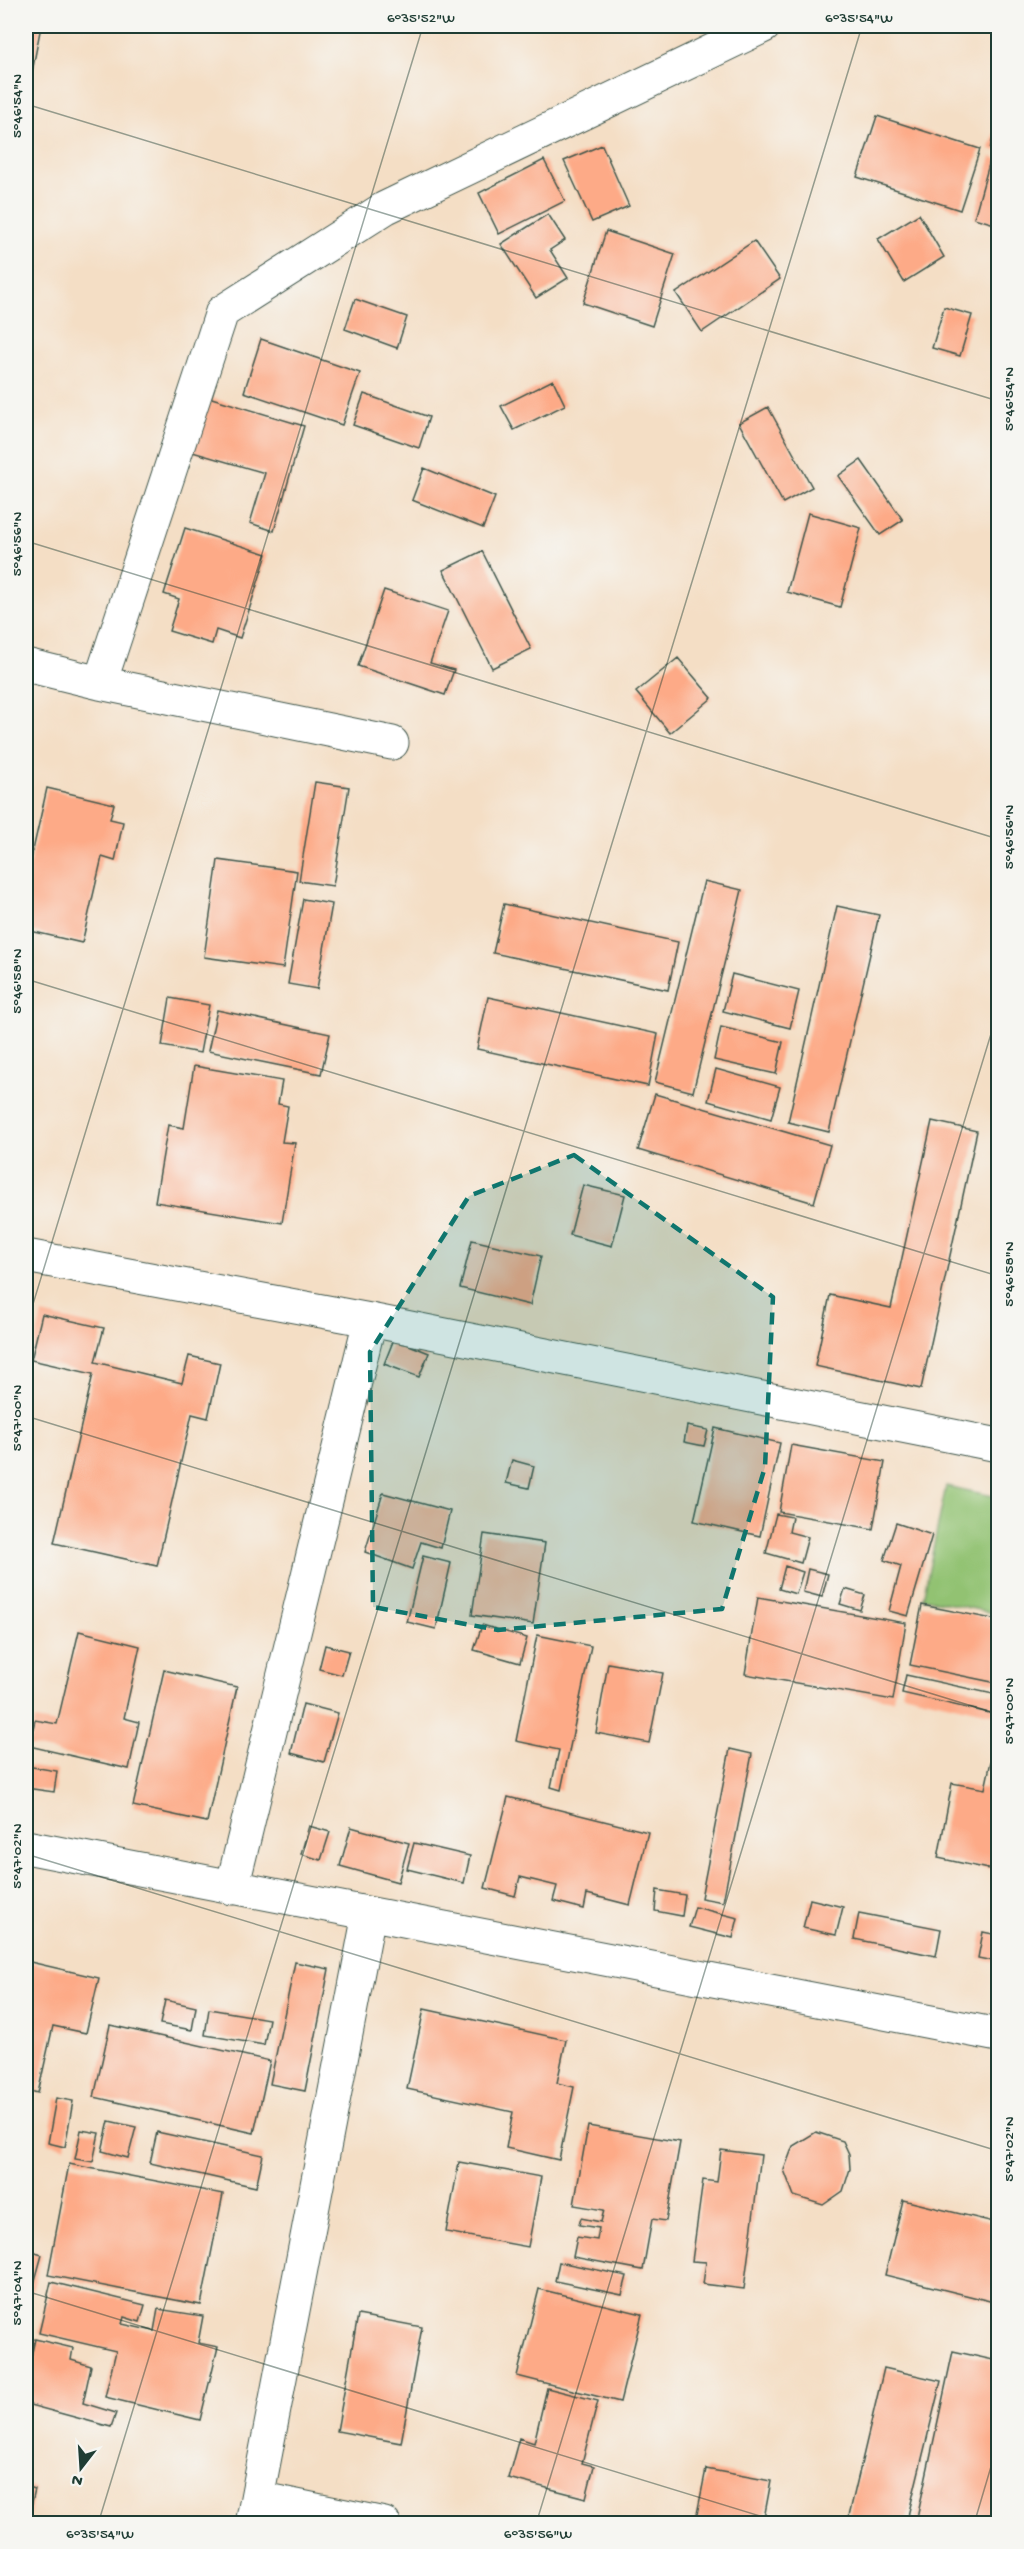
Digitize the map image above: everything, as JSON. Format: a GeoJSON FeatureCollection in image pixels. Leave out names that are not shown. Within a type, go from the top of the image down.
{"type":"FeatureCollection","features":[{"type":"Feature","properties":{"kind":"street"},"geometry":{"type":"LineString","coordinates":[[100,683],[222,312],[385,208],[764,26]]}},
{"type":"Feature","properties":{"kind":"street"},"geometry":{"type":"LineString","coordinates":[[26,665],[100,683],[392,743]]}},
{"type":"Feature","properties":{"kind":"street"},"geometry":{"type":"LineString","coordinates":[[26,1256],[370,1320],[999,1445]]}},
{"type":"Feature","properties":{"kind":"street"},"geometry":{"type":"LineString","coordinates":[[232,1888],[370,1320]]}},
{"type":"Feature","properties":{"kind":"street"},"geometry":{"type":"LineString","coordinates":[[26,1847],[999,2035]]}},
{"type":"Feature","properties":{"kind":"street"},"geometry":{"type":"LineString","coordinates":[[369,1914],[254,2511],[384,2523]]}},
{"type":"Feature","properties":{"kind":"highlighted area"},"geometry":{"type":"Polygon","coordinates":[[[574,1155],[773,1297],[765,1467],[722,1609],[498,1630],[373,1607],[370,1352],[469,1196],[574,1155]]]}},
{"type":"Feature","properties":{"kind":"green space"},"geometry":{"type":"Polygon","coordinates":[[[946,1486],[998,1497],[998,1614],[923,1598],[946,1486]]]}},
{"type":"Feature","properties":{"kind":"building"},"geometry":{"type":"Polygon","coordinates":[[[26,26],[41,26],[27,98],[26,97],[26,26]]]}},
{"type":"Feature","properties":{"kind":"building"},"geometry":{"type":"Polygon","coordinates":[[[877,116],[980,149],[960,210],[857,177],[877,116]]]}},
{"type":"Feature","properties":{"kind":"building"},"geometry":{"type":"Polygon","coordinates":[[[998,120],[998,151],[990,149],[998,120]]]}},
{"type":"Feature","properties":{"kind":"building"},"geometry":{"type":"Polygon","coordinates":[[[602,145],[629,206],[592,222],[564,161],[602,145]]]}},
{"type":"Feature","properties":{"kind":"building"},"geometry":{"type":"Polygon","coordinates":[[[991,157],[998,159],[998,225],[974,218],[991,157]]]}},
{"type":"Feature","properties":{"kind":"building"},"geometry":{"type":"Polygon","coordinates":[[[544,160],[565,201],[499,234],[479,193],[544,160]]]}},
{"type":"Feature","properties":{"kind":"building"},"geometry":{"type":"Polygon","coordinates":[[[548,214],[565,240],[550,250],[568,278],[536,298],[501,244],[548,214]]]}},
{"type":"Feature","properties":{"kind":"building"},"geometry":{"type":"Polygon","coordinates":[[[919,214],[944,257],[904,282],[878,239],[919,214]]]}},
{"type":"Feature","properties":{"kind":"building"},"geometry":{"type":"Polygon","coordinates":[[[606,231],[675,254],[652,326],[583,303],[606,231]]]}},
{"type":"Feature","properties":{"kind":"building"},"geometry":{"type":"Polygon","coordinates":[[[754,241],[780,279],[702,332],[676,293],[754,241]]]}},
{"type":"Feature","properties":{"kind":"building"},"geometry":{"type":"Polygon","coordinates":[[[355,299],[407,317],[397,348],[345,329],[355,299]]]}},
{"type":"Feature","properties":{"kind":"building"},"geometry":{"type":"Polygon","coordinates":[[[944,307],[972,315],[960,356],[932,348],[944,307]]]}},
{"type":"Feature","properties":{"kind":"building"},"geometry":{"type":"Polygon","coordinates":[[[261,339],[360,373],[342,425],[244,392],[261,339]]]}},
{"type":"Feature","properties":{"kind":"building"},"geometry":{"type":"Polygon","coordinates":[[[553,380],[565,405],[514,430],[501,406],[553,380]]]}},
{"type":"Feature","properties":{"kind":"building"},"geometry":{"type":"Polygon","coordinates":[[[364,394],[429,417],[419,448],[353,425],[364,394]]]}},
{"type":"Feature","properties":{"kind":"building"},"geometry":{"type":"Polygon","coordinates":[[[205,396],[304,426],[274,531],[250,523],[265,473],[189,451],[205,396]]]}},
{"type":"Feature","properties":{"kind":"building"},"geometry":{"type":"Polygon","coordinates":[[[768,407],[812,487],[783,503],[739,423],[768,407]]]}},
{"type":"Feature","properties":{"kind":"building"},"geometry":{"type":"Polygon","coordinates":[[[861,460],[903,520],[880,535],[838,476],[861,460]]]}},
{"type":"Feature","properties":{"kind":"building"},"geometry":{"type":"Polygon","coordinates":[[[424,468],[495,497],[483,528],[412,500],[424,468]]]}},
{"type":"Feature","properties":{"kind":"building"},"geometry":{"type":"Polygon","coordinates":[[[808,513],[861,528],[840,607],[787,592],[808,513]]]}},
{"type":"Feature","properties":{"kind":"building"},"geometry":{"type":"Polygon","coordinates":[[[185,528],[267,554],[240,638],[216,630],[212,644],[169,631],[179,599],[164,594],[185,528]]]}},
{"type":"Feature","properties":{"kind":"building"},"geometry":{"type":"Polygon","coordinates":[[[482,551],[531,649],[492,668],[443,570],[482,551]]]}},
{"type":"Feature","properties":{"kind":"building"},"geometry":{"type":"Polygon","coordinates":[[[384,590],[448,611],[430,663],[454,670],[445,695],[358,666],[384,590]]]}},
{"type":"Feature","properties":{"kind":"building"},"geometry":{"type":"Polygon","coordinates":[[[678,658],[712,698],[670,733],[636,692],[678,658]]]}},
{"type":"Feature","properties":{"kind":"building"},"geometry":{"type":"Polygon","coordinates":[[[315,782],[349,787],[333,886],[299,881],[315,782]]]}},
{"type":"Feature","properties":{"kind":"building"},"geometry":{"type":"Polygon","coordinates":[[[47,788],[114,804],[110,819],[123,822],[115,861],[102,857],[82,943],[26,930],[26,881],[47,788]]]}},
{"type":"Feature","properties":{"kind":"building"},"geometry":{"type":"Polygon","coordinates":[[[218,860],[297,871],[283,968],[204,957],[218,860]]]}},
{"type":"Feature","properties":{"kind":"building"},"geometry":{"type":"Polygon","coordinates":[[[704,881],[742,890],[693,1092],[655,1082],[704,881]]]}},
{"type":"Feature","properties":{"kind":"building"},"geometry":{"type":"Polygon","coordinates":[[[303,899],[332,904],[317,989],[288,984],[303,899]]]}},
{"type":"Feature","properties":{"kind":"building"},"geometry":{"type":"Polygon","coordinates":[[[504,904],[678,942],[668,990],[493,953],[504,904]]]}},
{"type":"Feature","properties":{"kind":"building"},"geometry":{"type":"Polygon","coordinates":[[[837,906],[879,915],[829,1132],[788,1122],[837,906]]]}},
{"type":"Feature","properties":{"kind":"building"},"geometry":{"type":"Polygon","coordinates":[[[732,974],[799,991],[790,1028],[723,1011],[732,974]]]}},
{"type":"Feature","properties":{"kind":"building"},"geometry":{"type":"Polygon","coordinates":[[[488,997],[658,1034],[648,1086],[477,1049],[488,997]]]}},
{"type":"Feature","properties":{"kind":"building"},"geometry":{"type":"Polygon","coordinates":[[[170,998],[209,1005],[200,1053],[162,1046],[170,998]]]}},
{"type":"Feature","properties":{"kind":"building"},"geometry":{"type":"Polygon","coordinates":[[[217,1010],[330,1034],[321,1074],[208,1051],[217,1010]]]}},
{"type":"Feature","properties":{"kind":"building"},"geometry":{"type":"Polygon","coordinates":[[[721,1027],[783,1042],[776,1074],[714,1060],[721,1027]]]}},
{"type":"Feature","properties":{"kind":"building"},"geometry":{"type":"Polygon","coordinates":[[[194,1066],[282,1081],[278,1104],[288,1106],[282,1142],[295,1143],[282,1223],[155,1202],[168,1125],[184,1128],[194,1066]]]}},
{"type":"Feature","properties":{"kind":"building"},"geometry":{"type":"Polygon","coordinates":[[[716,1069],[780,1087],[771,1119],[708,1101],[716,1069]]]}},
{"type":"Feature","properties":{"kind":"building"},"geometry":{"type":"Polygon","coordinates":[[[655,1094],[830,1145],[814,1203],[638,1150],[655,1094]]]}},
{"type":"Feature","properties":{"kind":"building"},"geometry":{"type":"Polygon","coordinates":[[[932,1121],[977,1131],[921,1389],[815,1366],[830,1295],[891,1308],[932,1121]]]}},
{"type":"Feature","properties":{"kind":"building"},"geometry":{"type":"Polygon","coordinates":[[[583,1185],[625,1195],[612,1246],[570,1235],[583,1185]]]}},
{"type":"Feature","properties":{"kind":"building"},"geometry":{"type":"Polygon","coordinates":[[[472,1240],[541,1256],[530,1305],[460,1288],[472,1240]]]}},
{"type":"Feature","properties":{"kind":"building"},"geometry":{"type":"Polygon","coordinates":[[[42,1314],[104,1328],[95,1362],[182,1383],[189,1356],[220,1363],[208,1418],[192,1414],[157,1566],[54,1543],[93,1374],[31,1360],[42,1314]]]}},
{"type":"Feature","properties":{"kind":"building"},"geometry":{"type":"Polygon","coordinates":[[[394,1339],[429,1353],[419,1377],[384,1364],[394,1339]]]}},
{"type":"Feature","properties":{"kind":"building"},"geometry":{"type":"Polygon","coordinates":[[[687,1426],[708,1430],[704,1446],[684,1442],[687,1426]]]}},
{"type":"Feature","properties":{"kind":"building"},"geometry":{"type":"Polygon","coordinates":[[[715,1428],[780,1443],[760,1536],[694,1521],[715,1428]]]}},
{"type":"Feature","properties":{"kind":"building"},"geometry":{"type":"Polygon","coordinates":[[[791,1445],[885,1462],[873,1529],[779,1512],[791,1445]]]}},
{"type":"Feature","properties":{"kind":"building"},"geometry":{"type":"Polygon","coordinates":[[[512,1460],[534,1466],[529,1488],[506,1483],[512,1460]]]}},
{"type":"Feature","properties":{"kind":"building"},"geometry":{"type":"Polygon","coordinates":[[[383,1493],[450,1511],[441,1548],[421,1542],[412,1569],[365,1552],[383,1493]]]}},
{"type":"Feature","properties":{"kind":"building"},"geometry":{"type":"Polygon","coordinates":[[[776,1514],[792,1517],[789,1532],[808,1537],[801,1563],[766,1553],[776,1514]]]}},
{"type":"Feature","properties":{"kind":"building"},"geometry":{"type":"Polygon","coordinates":[[[896,1523],[932,1535],[908,1616],[889,1611],[901,1566],[884,1560],[896,1523]]]}},
{"type":"Feature","properties":{"kind":"building"},"geometry":{"type":"Polygon","coordinates":[[[484,1534],[545,1543],[533,1624],[472,1615],[484,1534]]]}},
{"type":"Feature","properties":{"kind":"building"},"geometry":{"type":"Polygon","coordinates":[[[423,1556],[451,1563],[436,1629],[407,1622],[423,1556]]]}},
{"type":"Feature","properties":{"kind":"building"},"geometry":{"type":"Polygon","coordinates":[[[785,1566],[803,1572],[796,1594],[779,1589],[785,1566]]]}},
{"type":"Feature","properties":{"kind":"building"},"geometry":{"type":"Polygon","coordinates":[[[808,1569],[828,1574],[822,1597],[803,1592],[808,1569]]]}},
{"type":"Feature","properties":{"kind":"building"},"geometry":{"type":"Polygon","coordinates":[[[845,1589],[865,1595],[860,1610],[840,1604],[845,1589]]]}},
{"type":"Feature","properties":{"kind":"building"},"geometry":{"type":"Polygon","coordinates":[[[758,1597],[906,1623],[893,1700],[745,1674],[758,1597]]]}},
{"type":"Feature","properties":{"kind":"building"},"geometry":{"type":"Polygon","coordinates":[[[922,1605],[998,1620],[997,1683],[910,1665],[922,1605]]]}},
{"type":"Feature","properties":{"kind":"building"},"geometry":{"type":"Polygon","coordinates":[[[482,1625],[527,1638],[520,1663],[474,1650],[482,1625]]]}},
{"type":"Feature","properties":{"kind":"building"},"geometry":{"type":"Polygon","coordinates":[[[79,1631],[140,1646],[124,1718],[139,1722],[129,1769],[29,1746],[35,1720],[57,1724],[79,1631]]]}},
{"type":"Feature","properties":{"kind":"building"},"geometry":{"type":"Polygon","coordinates":[[[537,1635],[591,1646],[561,1790],[551,1787],[559,1750],[516,1741],[537,1635]]]}},
{"type":"Feature","properties":{"kind":"building"},"geometry":{"type":"Polygon","coordinates":[[[325,1645],[349,1651],[342,1675],[319,1669],[325,1645]]]}},
{"type":"Feature","properties":{"kind":"building"},"geometry":{"type":"Polygon","coordinates":[[[608,1663],[663,1673],[649,1743],[596,1733],[608,1663]]]}},
{"type":"Feature","properties":{"kind":"building"},"geometry":{"type":"Polygon","coordinates":[[[164,1670],[237,1687],[207,1822],[133,1806],[164,1670]]]}},
{"type":"Feature","properties":{"kind":"building"},"geometry":{"type":"Polygon","coordinates":[[[906,1675],[998,1695],[998,1715],[902,1693],[906,1675]]]}},
{"type":"Feature","properties":{"kind":"building"},"geometry":{"type":"Polygon","coordinates":[[[303,1704],[338,1713],[324,1762],[291,1753],[303,1704]]]}},
{"type":"Feature","properties":{"kind":"building"},"geometry":{"type":"Polygon","coordinates":[[[998,1729],[998,1871],[938,1858],[952,1783],[985,1789],[998,1729]]]}},
{"type":"Feature","properties":{"kind":"building"},"geometry":{"type":"Polygon","coordinates":[[[730,1749],[752,1754],[723,1902],[701,1898],[730,1749]]]}},
{"type":"Feature","properties":{"kind":"building"},"geometry":{"type":"Polygon","coordinates":[[[26,1766],[57,1771],[54,1792],[26,1788],[26,1766]]]}},
{"type":"Feature","properties":{"kind":"building"},"geometry":{"type":"Polygon","coordinates":[[[508,1797],[648,1832],[630,1905],[587,1894],[584,1909],[553,1901],[557,1886],[520,1877],[515,1896],[485,1888],[508,1797]]]}},
{"type":"Feature","properties":{"kind":"building"},"geometry":{"type":"Polygon","coordinates":[[[309,1826],[330,1832],[321,1860],[301,1854],[309,1826]]]}},
{"type":"Feature","properties":{"kind":"building"},"geometry":{"type":"Polygon","coordinates":[[[351,1827],[409,1843],[398,1882],[340,1866],[351,1827]]]}},
{"type":"Feature","properties":{"kind":"building"},"geometry":{"type":"Polygon","coordinates":[[[414,1843],[470,1856],[464,1883],[407,1869],[414,1843]]]}},
{"type":"Feature","properties":{"kind":"building"},"geometry":{"type":"Polygon","coordinates":[[[657,1890],[685,1895],[682,1916],[655,1911],[657,1890]]]}},
{"type":"Feature","properties":{"kind":"building"},"geometry":{"type":"Polygon","coordinates":[[[810,1899],[843,1907],[836,1935],[803,1928],[810,1899]]]}},
{"type":"Feature","properties":{"kind":"building"},"geometry":{"type":"Polygon","coordinates":[[[695,1907],[738,1918],[733,1938],[689,1927],[695,1907]]]}},
{"type":"Feature","properties":{"kind":"building"},"geometry":{"type":"Polygon","coordinates":[[[859,1913],[941,1929],[936,1956],[854,1939],[859,1913]]]}},
{"type":"Feature","properties":{"kind":"building"},"geometry":{"type":"Polygon","coordinates":[[[983,1932],[998,1935],[998,1962],[978,1958],[983,1932]]]}},
{"type":"Feature","properties":{"kind":"building"},"geometry":{"type":"Polygon","coordinates":[[[26,1961],[99,1978],[86,2033],[53,2026],[38,2093],[26,2090],[26,1961]]]}},
{"type":"Feature","properties":{"kind":"building"},"geometry":{"type":"Polygon","coordinates":[[[295,1962],[329,1969],[305,2091],[270,2084],[295,1962]]]}},
{"type":"Feature","properties":{"kind":"building"},"geometry":{"type":"Polygon","coordinates":[[[165,2000],[196,2007],[192,2030],[160,2024],[165,2000]]]}},
{"type":"Feature","properties":{"kind":"building"},"geometry":{"type":"Polygon","coordinates":[[[209,2009],[269,2019],[264,2045],[205,2035],[209,2009]]]}},
{"type":"Feature","properties":{"kind":"building"},"geometry":{"type":"Polygon","coordinates":[[[424,2009],[566,2040],[557,2083],[574,2087],[559,2160],[506,2148],[513,2112],[407,2089],[424,2009]]]}},
{"type":"Feature","properties":{"kind":"building"},"geometry":{"type":"Polygon","coordinates":[[[110,2025],[270,2061],[254,2133],[94,2097],[110,2025]]]}},
{"type":"Feature","properties":{"kind":"building"},"geometry":{"type":"Polygon","coordinates":[[[56,2098],[73,2101],[65,2147],[48,2143],[56,2098]]]}},
{"type":"Feature","properties":{"kind":"building"},"geometry":{"type":"Polygon","coordinates":[[[109,2121],[136,2127],[128,2158],[102,2151],[109,2121]]]}},
{"type":"Feature","properties":{"kind":"building"},"geometry":{"type":"Polygon","coordinates":[[[588,2126],[680,2142],[666,2221],[652,2219],[643,2270],[573,2257],[577,2237],[597,2240],[599,2228],[579,2225],[581,2218],[601,2222],[604,2210],[574,2205],[588,2126]]]}},
{"type":"Feature","properties":{"kind":"building"},"geometry":{"type":"Polygon","coordinates":[[[81,2130],[99,2133],[93,2162],[75,2159],[81,2130]]]}},
{"type":"Feature","properties":{"kind":"building"},"geometry":{"type":"Polygon","coordinates":[[[157,2132],[263,2155],[256,2187],[150,2163],[157,2132]]]}},
{"type":"Feature","properties":{"kind":"building"},"geometry":{"type":"Polygon","coordinates":[[[816,2132],[843,2141],[849,2154],[850,2169],[843,2191],[823,2205],[794,2196],[784,2170],[793,2146],[816,2132]]]}},
{"type":"Feature","properties":{"kind":"building"},"geometry":{"type":"Polygon","coordinates":[[[721,2150],[761,2155],[744,2289],[703,2284],[706,2262],[692,2261],[703,2180],[717,2182],[721,2150]]]}},
{"type":"Feature","properties":{"kind":"building"},"geometry":{"type":"Polygon","coordinates":[[[459,2162],[541,2177],[528,2247],[446,2232],[459,2162]]]}},
{"type":"Feature","properties":{"kind":"building"},"geometry":{"type":"Polygon","coordinates":[[[69,2164],[223,2194],[201,2305],[48,2275],[69,2164]]]}},
{"type":"Feature","properties":{"kind":"building"},"geometry":{"type":"Polygon","coordinates":[[[903,2200],[998,2223],[998,2303],[885,2275],[903,2200]]]}},
{"type":"Feature","properties":{"kind":"building"},"geometry":{"type":"Polygon","coordinates":[[[26,2250],[42,2255],[26,2313],[26,2250]]]}},
{"type":"Feature","properties":{"kind":"building"},"geometry":{"type":"Polygon","coordinates":[[[559,2262],[627,2276],[622,2295],[555,2281],[559,2262]]]}},
{"type":"Feature","properties":{"kind":"building"},"geometry":{"type":"Polygon","coordinates":[[[51,2282],[145,2305],[140,2322],[124,2317],[122,2324],[154,2331],[158,2309],[203,2316],[198,2343],[218,2347],[200,2420],[105,2397],[116,2351],[39,2333],[51,2282]]]}},
{"type":"Feature","properties":{"kind":"building"},"geometry":{"type":"Polygon","coordinates":[[[539,2289],[642,2314],[620,2402],[517,2376],[539,2289]]]}},
{"type":"Feature","properties":{"kind":"building"},"geometry":{"type":"Polygon","coordinates":[[[358,2315],[422,2327],[401,2443],[337,2431],[358,2315]]]}},
{"type":"Feature","properties":{"kind":"building"},"geometry":{"type":"Polygon","coordinates":[[[35,2339],[73,2348],[71,2360],[91,2366],[83,2403],[116,2413],[111,2427],[26,2404],[26,2379],[35,2339]]]}},
{"type":"Feature","properties":{"kind":"building"},"geometry":{"type":"Polygon","coordinates":[[[953,2351],[998,2361],[998,2524],[916,2523],[953,2351]]]}},
{"type":"Feature","properties":{"kind":"building"},"geometry":{"type":"Polygon","coordinates":[[[884,2368],[941,2381],[906,2524],[847,2524],[884,2368]]]}},
{"type":"Feature","properties":{"kind":"building"},"geometry":{"type":"Polygon","coordinates":[[[547,2388],[598,2401],[582,2463],[594,2466],[586,2498],[508,2478],[519,2438],[534,2443],[547,2388]]]}},
{"type":"Feature","properties":{"kind":"building"},"geometry":{"type":"Polygon","coordinates":[[[706,2469],[771,2481],[763,2524],[695,2524],[706,2469]]]}},
{"type":"Feature","properties":{"kind":"building"},"geometry":{"type":"Polygon","coordinates":[[[26,2486],[35,2489],[27,2524],[26,2524],[26,2486]]]}}]}
